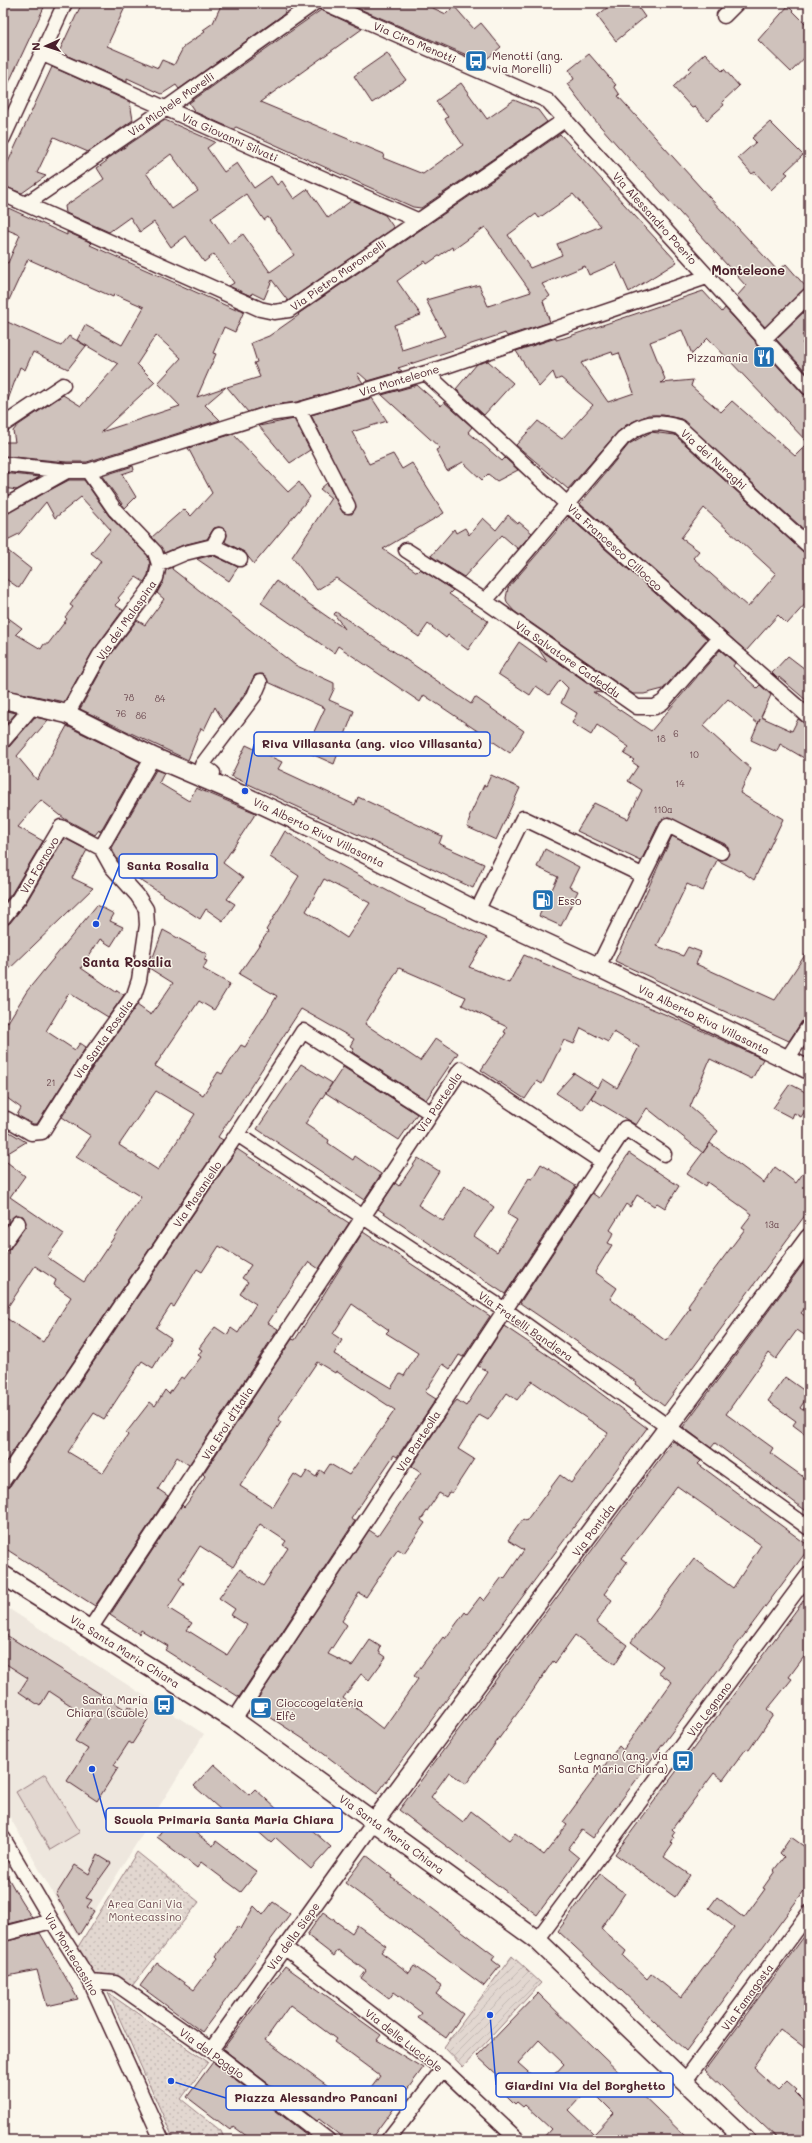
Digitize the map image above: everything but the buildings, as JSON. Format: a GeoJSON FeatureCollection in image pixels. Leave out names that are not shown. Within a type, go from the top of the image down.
{"type":"FeatureCollection","features":[{"type":"Feature","properties":{"kind":"street"},"geometry":{"type":"LineString","coordinates":[[3,138],[66,3]]}},
{"type":"Feature","properties":{"kind":"street","name":"Via Michele Morelli"},"geometry":{"type":"LineString","coordinates":[[26,204],[165,109],[314,3]]}},
{"type":"Feature","properties":{"kind":"street","name":"Via Ciro Menotti"},"geometry":{"type":"LineString","coordinates":[[325,3],[525,89],[548,101],[566,119]]}},
{"type":"Feature","properties":{"kind":"street"},"geometry":{"type":"LineString","coordinates":[[724,16],[737,3]]}},
{"type":"Feature","properties":{"kind":"street","name":"Via Giovanni Silvati"},"geometry":{"type":"LineString","coordinates":[[43,54],[417,220]]}},
{"type":"Feature","properties":{"kind":"street","name":"Via Pietro Maroncelli"},"geometry":{"type":"LineString","coordinates":[[3,194],[260,310],[274,312],[289,310],[417,220],[566,119]]}},
{"type":"Feature","properties":{"kind":"street","name":"Via Alessandro Poerio"},"geometry":{"type":"LineString","coordinates":[[566,119],[763,340],[809,388]]}},
{"type":"Feature","properties":{"kind":"street","name":"Via Monteleone"},"geometry":{"type":"LineString","coordinates":[[3,464],[67,471],[88,471],[268,414],[299,410],[426,372],[707,277]]}},
{"type":"Feature","properties":{"kind":"street"},"geometry":{"type":"LineString","coordinates":[[763,340],[809,295]]}},
{"type":"Feature","properties":{"kind":"street","name":"Via Francesco Cillocco"},"geometry":{"type":"LineString","coordinates":[[426,372],[567,504],[809,717]]}},
{"type":"Feature","properties":{"kind":"street"},"geometry":{"type":"LineString","coordinates":[[3,425],[63,385]]}},
{"type":"Feature","properties":{"kind":"street"},"geometry":{"type":"LineString","coordinates":[[299,410],[348,506]]}},
{"type":"Feature","properties":{"kind":"street","name":"Via dei Nuraghi"},"geometry":{"type":"LineString","coordinates":[[486,601],[623,438],[639,426],[661,422],[679,427],[809,546]]}},
{"type":"Feature","properties":{"kind":"street"},"geometry":{"type":"LineString","coordinates":[[3,507],[67,471]]}},
{"type":"Feature","properties":{"kind":"street"},"geometry":{"type":"LineString","coordinates":[[88,471],[115,510],[155,552],[159,564],[216,540],[240,559]]}},
{"type":"Feature","properties":{"kind":"street","name":"Via Salvatore Cadeddu"},"geometry":{"type":"LineString","coordinates":[[406,550],[486,601],[637,706],[655,706],[663,702],[719,638]]}},
{"type":"Feature","properties":{"kind":"street","name":"Via dei Malaspina"},"geometry":{"type":"LineString","coordinates":[[67,714],[100,655],[149,590],[156,578],[159,564]]}},
{"type":"Feature","properties":{"kind":"street"},"geometry":{"type":"LineString","coordinates":[[207,781],[213,773],[202,765],[254,696],[260,682]]}},
{"type":"Feature","properties":{"kind":"street","name":"Via Alberto Riva Villasanta"},"geometry":{"type":"LineString","coordinates":[[3,699],[67,714],[153,757],[340,841],[477,911],[598,967],[809,1070]]}},
{"type":"Feature","properties":{"kind":"street"},"geometry":{"type":"LineString","coordinates":[[3,741],[33,706]]}},
{"type":"Feature","properties":{"kind":"street"},"geometry":{"type":"LineString","coordinates":[[101,848],[153,757]]}},
{"type":"Feature","properties":{"kind":"street"},"geometry":{"type":"LineString","coordinates":[[477,911],[523,818],[642,875]]}},
{"type":"Feature","properties":{"kind":"street"},"geometry":{"type":"LineString","coordinates":[[598,967],[642,875],[668,825],[721,852]]}},
{"type":"Feature","properties":{"kind":"street","name":"Via Fornovo"},"geometry":{"type":"LineString","coordinates":[[3,918],[18,898],[61,827],[101,848]]}},
{"type":"Feature","properties":{"kind":"street","name":"Via Santa Rosalia"},"geometry":{"type":"LineString","coordinates":[[3,1120],[7,1119],[32,1133],[42,1132],[88,1059],[134,995],[139,980],[147,925],[146,909],[137,895],[111,866],[101,848]]}},
{"type":"Feature","properties":{"kind":"street"},"geometry":{"type":"LineString","coordinates":[[787,1059],[809,1026]]}},
{"type":"Feature","properties":{"kind":"street","name":"Via Masaniello"},"geometry":{"type":"LineString","coordinates":[[3,1481],[237,1134],[303,1031],[431,1113]]}},
{"type":"Feature","properties":{"kind":"street","name":"Via Parteolla"},"geometry":{"type":"LineString","coordinates":[[364,1216],[461,1068],[602,1162]]}},
{"type":"Feature","properties":{"kind":"street","name":"Via Parteolla"},"geometry":{"type":"LineString","coordinates":[[234,1720],[625,1128],[664,1154]]}},
{"type":"Feature","properties":{"kind":"street","name":"Via Fratelli Bandiera"},"geometry":{"type":"LineString","coordinates":[[237,1134],[364,1216],[504,1310],[670,1427],[809,1528]]}},
{"type":"Feature","properties":{"kind":"street","name":"Via Eroi d'Italia"},"geometry":{"type":"LineString","coordinates":[[90,1630],[364,1216]]}},
{"type":"Feature","properties":{"kind":"street"},"geometry":{"type":"LineString","coordinates":[[3,1244],[18,1223]]}},
{"type":"Feature","properties":{"kind":"street","name":"Via Pontida"},"geometry":{"type":"LineString","coordinates":[[375,1821],[670,1427],[809,1238]]}},
{"type":"Feature","properties":{"kind":"street","name":"Via Legnano"},"geometry":{"type":"LineString","coordinates":[[537,1940],[809,1574]]}},
{"type":"Feature","properties":{"kind":"street","name":"Via Santa Maria Chiara"},"geometry":{"type":"LineString","coordinates":[[3,1575],[234,1720],[537,1940],[746,2140]]}},
{"type":"Feature","properties":{"kind":"street","name":"Via della Siepe"},"geometry":{"type":"LineString","coordinates":[[211,2050],[375,1821]]}},
{"type":"Feature","properties":{"kind":"street","name":"Via Montecassino"},"geometry":{"type":"LineString","coordinates":[[3,1838],[52,1921],[90,1981],[162,2140]]}},
{"type":"Feature","properties":{"kind":"street","name":"Via Famagosta"},"geometry":{"type":"LineString","coordinates":[[684,2082],[809,1913]]}},
{"type":"Feature","properties":{"kind":"street"},"geometry":{"type":"LineString","coordinates":[[3,1934],[52,1921]]}},
{"type":"Feature","properties":{"kind":"street","name":"Via delle Lucciole"},"geometry":{"type":"LineString","coordinates":[[284,1947],[444,2070],[518,2140]]}},
{"type":"Feature","properties":{"kind":"street","name":"Via del Poggio"},"geometry":{"type":"LineString","coordinates":[[90,1981],[115,1983],[211,2050],[328,2140]]}},
{"type":"Feature","properties":{"kind":"street"},"geometry":{"type":"LineString","coordinates":[[388,2140],[444,2070]]}},
{"type":"Feature","properties":{"kind":"shaded area"},"geometry":{"type":"Polygon","coordinates":[[[3,1605],[204,1734],[78,1938],[3,1805],[3,1605]]]}},
{"type":"Feature","properties":{"kind":"green space"},"geometry":{"type":"Polygon","coordinates":[[[45,1774],[80,1832],[50,1850],[16,1792],[45,1774]]]}},
{"type":"Feature","properties":{"kind":"green space","name":"Area Cani Via Montecassino"},"geometry":{"type":"Polygon","coordinates":[[[137,1852],[199,1902],[132,1986],[116,1979],[94,1976],[76,1950],[137,1852]]]}},
{"type":"Feature","properties":{"kind":"green space"},"geometry":{"type":"Polygon","coordinates":[[[512,1956],[541,1983],[463,2067],[444,2047],[512,1956]]]}},
{"type":"Feature","properties":{"kind":"green space"},"geometry":{"type":"Polygon","coordinates":[[[108,1993],[208,2062],[181,2099],[221,2131],[225,2140],[174,2140],[108,1993]]]}},
{"type":"Feature","properties":{"kind":"place","name":"Menotti (ang. via Morelli)"},"geometry":{"type":"Point","coordinates":[476,61]}},
{"type":"Feature","properties":{"kind":"place","name":"Pizzamania"},"geometry":{"type":"Point","coordinates":[764,357]}},
{"type":"Feature","properties":{"kind":"place","name":"Riva Villasanta (ang. vico Villasanta)"},"geometry":{"type":"Point","coordinates":[245,791]}},
{"type":"Feature","properties":{"kind":"place","name":"Esso"},"geometry":{"type":"Point","coordinates":[543,900]}},
{"type":"Feature","properties":{"kind":"place","name":"Santa Rosalia"},"geometry":{"type":"Point","coordinates":[96,924]}},
{"type":"Feature","properties":{"kind":"place","name":"Santa Maria Chiara (scuole)"},"geometry":{"type":"Point","coordinates":[164,1705]}},
{"type":"Feature","properties":{"kind":"place","name":"Cioccogelateria Elfè"},"geometry":{"type":"Point","coordinates":[261,1708]}},
{"type":"Feature","properties":{"kind":"place","name":"Legnano (ang. via Santa Maria Chiara)"},"geometry":{"type":"Point","coordinates":[683,1761]}},
{"type":"Feature","properties":{"kind":"place","name":"Scuola Primaria Santa Maria Chiara"},"geometry":{"type":"Point","coordinates":[92,1769]}},
{"type":"Feature","properties":{"kind":"place","name":"Giardini Via del Borghetto"},"geometry":{"type":"Point","coordinates":[490,2015]}},
{"type":"Feature","properties":{"kind":"place","name":"Piazza Alessandro Pancani"},"geometry":{"type":"Point","coordinates":[171,2081]}},
{"type":"Feature","properties":{"kind":"district","name":"Monteleone"},"geometry":{"type":"Point","coordinates":[748,269]}},
{"type":"Feature","properties":{"kind":"district","name":"Santa Rosalia"},"geometry":{"type":"Point","coordinates":[127,961]}}]}
